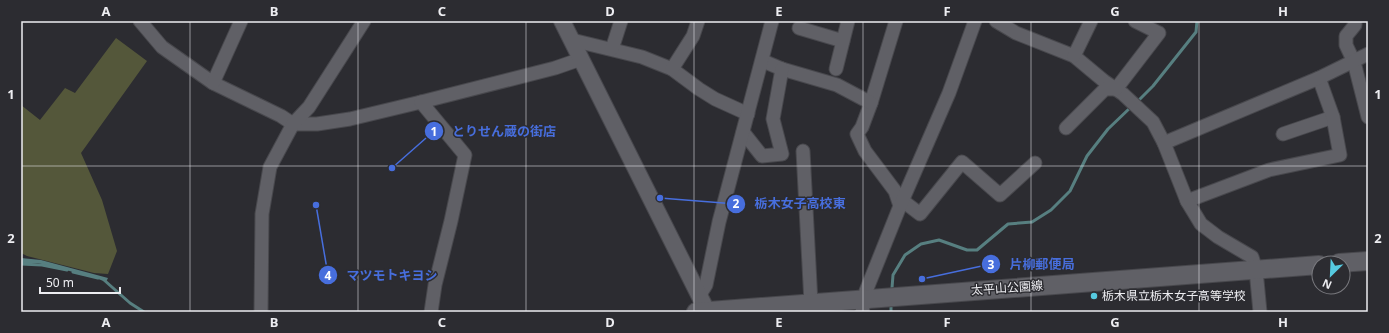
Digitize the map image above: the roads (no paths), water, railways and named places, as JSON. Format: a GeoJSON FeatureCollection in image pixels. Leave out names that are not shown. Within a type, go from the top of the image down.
{"type":"FeatureCollection","features":[{"type":"Feature","properties":{"kind":"main road"},"geometry":{"type":"LineString","coordinates":[[1351,262],[1368,261]]}},
{"type":"Feature","properties":{"kind":"main road","name":"太平山公園線"},"geometry":{"type":"LineString","coordinates":[[702,308],[811,303],[863,306],[972,290],[1311,266]]}},
{"type":"Feature","properties":{"kind":"street"},"geometry":{"type":"LineString","coordinates":[[140,21],[162,47],[212,83],[281,116],[293,124],[317,124],[350,119],[555,68],[581,59]]}},
{"type":"Feature","properties":{"kind":"street"},"geometry":{"type":"LineString","coordinates":[[212,83],[241,21]]}},
{"type":"Feature","properties":{"kind":"street"},"geometry":{"type":"LineString","coordinates":[[261,312],[262,214],[270,167],[293,124],[309,107],[364,21]]}},
{"type":"Feature","properties":{"kind":"street"},"geometry":{"type":"LineString","coordinates":[[562,21],[702,308]]}},
{"type":"Feature","properties":{"kind":"street"},"geometry":{"type":"LineString","coordinates":[[612,49],[621,21]]}},
{"type":"Feature","properties":{"kind":"street"},"geometry":{"type":"LineString","coordinates":[[672,69],[693,36],[698,21]]}},
{"type":"Feature","properties":{"kind":"street"},"geometry":{"type":"LineString","coordinates":[[702,308],[720,222],[772,21]]}},
{"type":"Feature","properties":{"kind":"street"},"geometry":{"type":"LineString","coordinates":[[836,69],[848,21]]}},
{"type":"Feature","properties":{"kind":"street"},"geometry":{"type":"LineString","coordinates":[[896,21],[871,103],[862,127],[857,134],[865,151],[896,191],[901,203],[920,214],[962,162],[1000,196],[1035,163]]}},
{"type":"Feature","properties":{"kind":"street"},"geometry":{"type":"LineString","coordinates":[[863,306],[901,203],[949,93],[975,21]]}},
{"type":"Feature","properties":{"kind":"street"},"geometry":{"type":"LineString","coordinates":[[996,21],[1016,33],[1074,56],[1123,94],[1153,122],[1164,143],[1187,201],[1201,224],[1218,237],[1252,257],[1256,270],[1260,312]]}},
{"type":"Feature","properties":{"kind":"street"},"geometry":{"type":"LineString","coordinates":[[1074,56],[1091,21]]}},
{"type":"Feature","properties":{"kind":"street"},"geometry":{"type":"LineString","coordinates":[[1116,89],[1159,33],[1135,21]]}},
{"type":"Feature","properties":{"kind":"street"},"geometry":{"type":"LineString","coordinates":[[1355,21],[1355,24],[1346,36],[1346,45],[1354,62],[1368,117]]}},
{"type":"Feature","properties":{"kind":"street"},"geometry":{"type":"LineString","coordinates":[[799,28],[843,41]]}},
{"type":"Feature","properties":{"kind":"street"},"geometry":{"type":"LineString","coordinates":[[572,40],[642,57],[672,69],[715,99],[748,114]]}},
{"type":"Feature","properties":{"kind":"street"},"geometry":{"type":"LineString","coordinates":[[1164,143],[1319,78],[1368,54]]}},
{"type":"Feature","properties":{"kind":"street"},"geometry":{"type":"LineString","coordinates":[[763,60],[782,69],[837,85],[871,103]]}},
{"type":"Feature","properties":{"kind":"street"},"geometry":{"type":"LineString","coordinates":[[743,132],[762,156],[782,154],[773,119],[782,69]]}},
{"type":"Feature","properties":{"kind":"street"},"geometry":{"type":"LineString","coordinates":[[1187,201],[1269,170],[1340,155],[1333,117],[1319,78]]}},
{"type":"Feature","properties":{"kind":"street"},"geometry":{"type":"LineString","coordinates":[[1066,128],[1105,89],[1116,89]]}},
{"type":"Feature","properties":{"kind":"street"},"geometry":{"type":"LineString","coordinates":[[421,102],[465,155],[435,285],[431,312]]}},
{"type":"Feature","properties":{"kind":"street"},"geometry":{"type":"LineString","coordinates":[[1283,134],[1333,117]]}},
{"type":"Feature","properties":{"kind":"street"},"geometry":{"type":"LineString","coordinates":[[803,151],[811,303]]}},
{"type":"Feature","properties":{"kind":"water"},"geometry":{"type":"Polygon","coordinates":[[[21,258],[41,260],[108,278],[106,282],[93,277],[38,263],[21,263],[21,258]]]}},
{"type":"Feature","properties":{"kind":"waterway"},"geometry":{"type":"LineString","coordinates":[[1137,102],[1153,86],[1196,32],[1197,21]]}},
{"type":"Feature","properties":{"kind":"waterway"},"geometry":{"type":"LineString","coordinates":[[892,288],[893,275],[905,255],[921,244],[939,240],[967,250],[977,250],[1008,224],[1032,222],[1051,210],[1070,191],[1087,156],[1108,129],[1131,107]]}},
{"type":"Feature","properties":{"kind":"waterway"},"geometry":{"type":"LineString","coordinates":[[21,264],[42,265],[67,270]]}},
{"type":"Feature","properties":{"kind":"waterway"},"geometry":{"type":"LineString","coordinates":[[73,272],[98,278]]}},
{"type":"Feature","properties":{"kind":"waterway"},"geometry":{"type":"LineString","coordinates":[[104,280],[130,303],[144,312]]}},
{"type":"Feature","properties":{"kind":"waterway"},"geometry":{"type":"LineString","coordinates":[[891,307],[891,312]]}},
{"type":"Feature","properties":{"kind":"place","name":"とりせん蔵の街店"},"geometry":{"type":"Point","coordinates":[392,168]}},
{"type":"Feature","properties":{"kind":"place","name":"栃木女子高校東"},"geometry":{"type":"Point","coordinates":[660,198]}},
{"type":"Feature","properties":{"kind":"place","name":"マツモトキヨシ"},"geometry":{"type":"Point","coordinates":[316,205]}},
{"type":"Feature","properties":{"kind":"place","name":"片柳郵便局"},"geometry":{"type":"Point","coordinates":[922,279]}},
{"type":"Feature","properties":{"kind":"place","name":"栃木県立栃木女子高等学校"},"geometry":{"type":"Point","coordinates":[1094,296]}}]}
